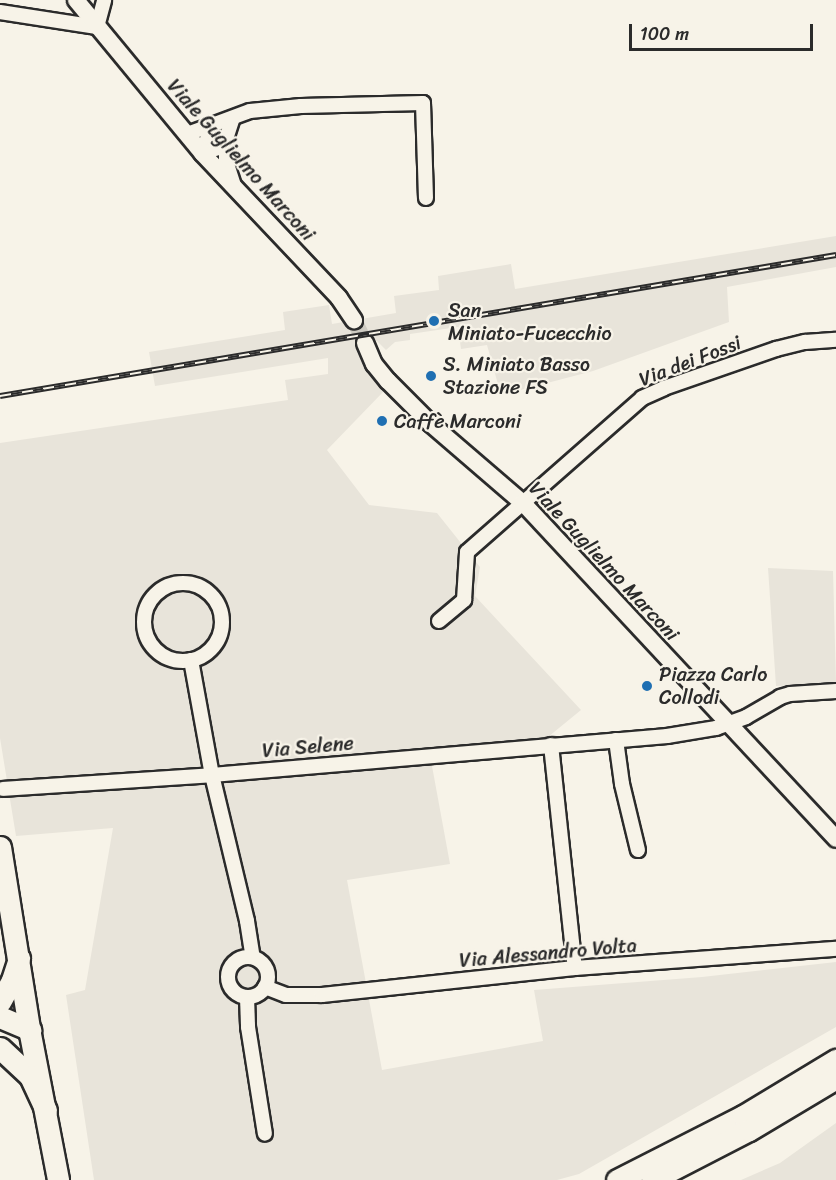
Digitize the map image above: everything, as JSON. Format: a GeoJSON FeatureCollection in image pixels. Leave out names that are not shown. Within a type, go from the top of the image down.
{"type":"FeatureCollection","features":[{"type":"Feature","properties":{"kind":"main road"},"geometry":{"type":"LineString","coordinates":[[0,847],[30,1032],[58,1180]]}},
{"type":"Feature","properties":{"kind":"main road"},"geometry":{"type":"LineString","coordinates":[[0,1002],[12,981],[19,958]]}},
{"type":"Feature","properties":{"kind":"main road"},"geometry":{"type":"LineString","coordinates":[[0,1017],[30,1032]]}},
{"type":"Feature","properties":{"kind":"main road"},"geometry":{"type":"LineString","coordinates":[[30,1032],[0,1046],[30,1076],[46,1110]]}},
{"type":"Feature","properties":{"kind":"main road"},"geometry":{"type":"LineString","coordinates":[[617,1180],[835,1067]]}},
{"type":"Feature","properties":{"kind":"main road"},"geometry":{"type":"LineString","coordinates":[[652,1180],[749,1130],[835,1067]]}},
{"type":"Feature","properties":{"kind":"street","name":"Viale Guglielmo Marconi"},"geometry":{"type":"LineString","coordinates":[[76,0],[202,153],[339,298],[354,320]]}},
{"type":"Feature","properties":{"kind":"street"},"geometry":{"type":"LineString","coordinates":[[0,12],[97,27],[104,0]]}},
{"type":"Feature","properties":{"kind":"street"},"geometry":{"type":"LineString","coordinates":[[187,134],[250,111],[301,106],[423,103],[426,198]]}},
{"type":"Feature","properties":{"kind":"street"},"geometry":{"type":"LineString","coordinates":[[233,118],[226,140],[226,161],[235,188]]}},
{"type":"Feature","properties":{"kind":"street"},"geometry":{"type":"LineString","coordinates":[[202,153],[212,125]]}},
{"type":"Feature","properties":{"kind":"street"},"geometry":{"type":"LineString","coordinates":[[202,153],[218,148],[226,140]]}},
{"type":"Feature","properties":{"kind":"street","name":"Via dei Fossi"},"geometry":{"type":"LineString","coordinates":[[439,621],[464,600],[467,552],[642,398],[664,388],[776,349],[805,342],[836,340]]}},
{"type":"Feature","properties":{"kind":"street","name":"Viale Guglielmo Marconi"},"geometry":{"type":"LineString","coordinates":[[364,343],[374,364],[388,381],[523,503],[836,839]]}},
{"type":"Feature","properties":{"kind":"street"},"geometry":{"type":"LineString","coordinates":[[190,584],[202,588],[213,597],[219,608],[222,621],[220,634],[204,655],[191,660],[179,661],[162,654],[149,641],[144,629],[147,605],[165,587],[190,584]]}},
{"type":"Feature","properties":{"kind":"street"},"geometry":{"type":"LineString","coordinates":[[191,660],[212,775],[247,921],[252,957],[266,969],[265,987],[257,994],[247,996],[235,992],[228,981],[228,974],[239,958],[252,957]]}},
{"type":"Feature","properties":{"kind":"street","name":"Via Selene"},"geometry":{"type":"LineString","coordinates":[[3,789],[212,775],[667,736],[728,724],[746,717],[780,697],[836,691]]}},
{"type":"Feature","properties":{"kind":"street"},"geometry":{"type":"LineString","coordinates":[[616,740],[622,784],[638,850]]}},
{"type":"Feature","properties":{"kind":"street"},"geometry":{"type":"LineString","coordinates":[[551,745],[575,968]]}},
{"type":"Feature","properties":{"kind":"street"},"geometry":{"type":"LineString","coordinates":[[813,950],[836,942]]}},
{"type":"Feature","properties":{"kind":"street","name":"Via Alessandro Volta"},"geometry":{"type":"LineString","coordinates":[[265,987],[286,996],[322,995],[575,968],[836,949]]}},
{"type":"Feature","properties":{"kind":"street"},"geometry":{"type":"LineString","coordinates":[[247,996],[248,1027],[265,1134]]}},
{"type":"Feature","properties":{"kind":"shaded area"},"geometry":{"type":"Polygon","coordinates":[[[836,236],[836,267],[727,287],[729,322],[593,371],[501,395],[487,345],[461,349],[458,327],[410,334],[410,340],[395,342],[386,350],[377,341],[358,344],[360,353],[384,391],[327,450],[369,505],[437,513],[480,567],[475,596],[581,710],[526,755],[432,766],[450,864],[347,880],[382,1070],[543,1041],[534,990],[702,977],[836,962],[836,1027],[579,1174],[557,1180],[94,1180],[66,995],[85,990],[113,828],[16,836],[0,738],[0,443],[288,400],[285,380],[328,374],[328,358],[155,386],[149,352],[285,330],[283,312],[329,305],[332,324],[396,313],[394,296],[439,290],[438,276],[511,264],[515,289],[836,236]]]}},
{"type":"Feature","properties":{"kind":"shaded area"},"geometry":{"type":"Polygon","coordinates":[[[768,568],[833,571],[836,683],[776,686],[768,568]]]}},
{"type":"Feature","properties":{"kind":"shaded area"},"geometry":{"type":"Polygon","coordinates":[[[836,1123],[836,1180],[741,1180],[780,1163],[836,1123]]]}},
{"type":"Feature","properties":{"kind":"tunnel"},"geometry":{"type":"LineString","coordinates":[[354,320],[365,343]]}},
{"type":"Feature","properties":{"kind":"railway"},"geometry":{"type":"LineString","coordinates":[[0,396],[836,255]]}},
{"type":"Feature","properties":{"kind":"place","name":"San Miniato-Fucecchio"},"geometry":{"type":"Point","coordinates":[434,321]}},
{"type":"Feature","properties":{"kind":"place","name":"S. Miniato Basso Stazione FS"},"geometry":{"type":"Point","coordinates":[431,376]}},
{"type":"Feature","properties":{"kind":"place","name":"Caffè Marconi"},"geometry":{"type":"Point","coordinates":[382,421]}},
{"type":"Feature","properties":{"kind":"place","name":"Piazza Carlo Collodi"},"geometry":{"type":"Point","coordinates":[647,686]}}]}
